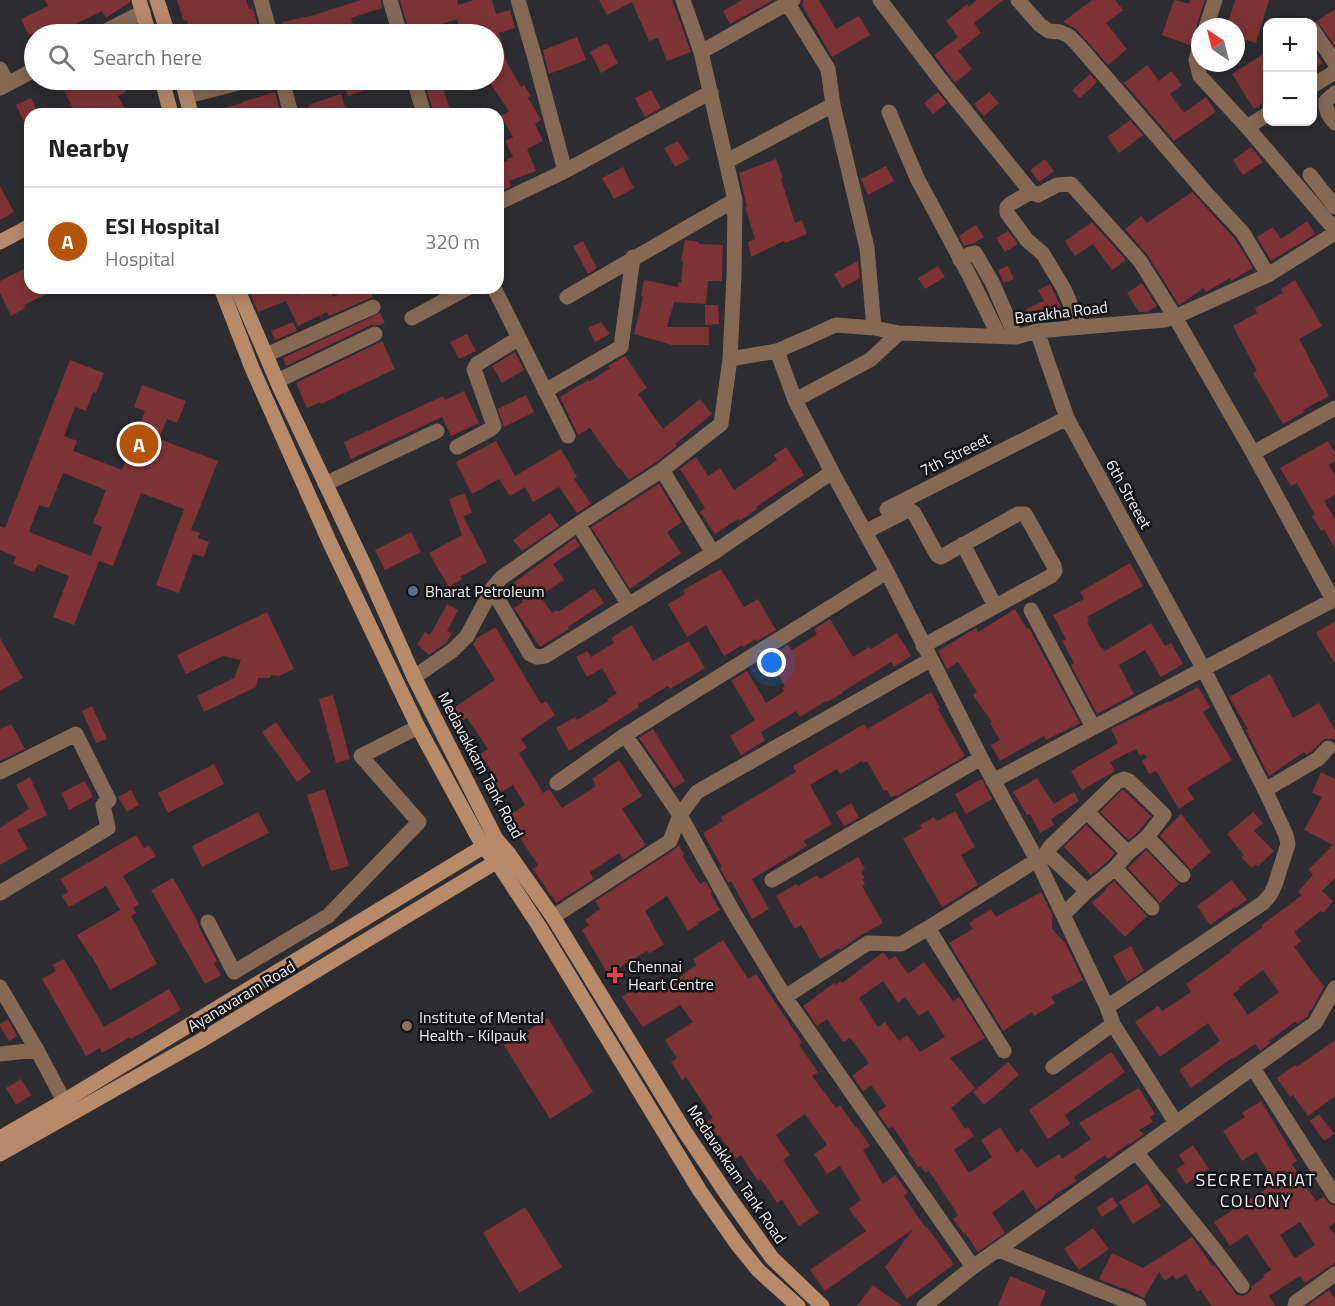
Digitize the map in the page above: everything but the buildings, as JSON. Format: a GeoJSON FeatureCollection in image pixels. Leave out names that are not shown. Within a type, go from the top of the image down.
{"type":"FeatureCollection","features":[{"type":"Feature","properties":{"kind":"main road"},"geometry":{"type":"LineString","coordinates":[[157,0],[165,24]]}},
{"type":"Feature","properties":{"kind":"main road"},"geometry":{"type":"LineString","coordinates":[[141,6],[146,24]]}},
{"type":"Feature","properties":{"kind":"main road"},"geometry":{"type":"LineString","coordinates":[[165,90],[169,108]]}},
{"type":"Feature","properties":{"kind":"main road"},"geometry":{"type":"LineString","coordinates":[[186,90],[190,108]]}},
{"type":"Feature","properties":{"kind":"main road"},"geometry":{"type":"LineString","coordinates":[[0,242],[24,229]]}},
{"type":"Feature","properties":{"kind":"main road","name":"Medavakkam Tank Road"},"geometry":{"type":"LineString","coordinates":[[223,294],[252,368],[330,543],[418,726],[490,843],[553,918],[685,1132],[728,1196],[772,1258],[822,1306]]}},
{"type":"Feature","properties":{"kind":"main road","name":"Medavakkam Tank Road"},"geometry":{"type":"LineString","coordinates":[[240,294],[277,381],[490,843]]}},
{"type":"Feature","properties":{"kind":"main road","name":"Ayanavaram Road"},"geometry":{"type":"LineString","coordinates":[[0,1138],[490,843]]}},
{"type":"Feature","properties":{"kind":"main road","name":"Medavakkam Tank Road"},"geometry":{"type":"LineString","coordinates":[[503,858],[545,936],[700,1191],[758,1270],[798,1306]]}},
{"type":"Feature","properties":{"kind":"main road","name":"Ayanavaram Road"},"geometry":{"type":"LineString","coordinates":[[0,1154],[200,1041],[503,858]]}},
{"type":"Feature","properties":{"kind":"street"},"geometry":{"type":"LineString","coordinates":[[261,0],[267,24]]}},
{"type":"Feature","properties":{"kind":"street"},"geometry":{"type":"LineString","coordinates":[[390,0],[397,24]]}},
{"type":"Feature","properties":{"kind":"street"},"geometry":{"type":"LineString","coordinates":[[518,0],[565,171]]}},
{"type":"Feature","properties":{"kind":"street"},"geometry":{"type":"LineString","coordinates":[[414,677],[452,651],[467,636],[492,589],[501,578],[578,524],[662,470],[721,424],[730,359],[735,200],[701,52],[683,0]]}},
{"type":"Feature","properties":{"kind":"street"},"geometry":{"type":"LineString","coordinates":[[880,0],[939,78],[1032,192],[1038,195],[1056,184],[1069,183],[1140,261],[1175,317],[1334,599],[993,781]]}},
{"type":"Feature","properties":{"kind":"street"},"geometry":{"type":"LineString","coordinates":[[1018,0],[1049,31],[1070,36],[1204,192],[1243,233],[1268,275]]}},
{"type":"Feature","properties":{"kind":"street"},"geometry":{"type":"LineString","coordinates":[[1209,18],[1215,0]]}},
{"type":"Feature","properties":{"kind":"street"},"geometry":{"type":"LineString","coordinates":[[701,52],[791,2],[828,69],[833,105],[867,249],[874,328]]}},
{"type":"Feature","properties":{"kind":"street"},"geometry":{"type":"LineString","coordinates":[[115,24],[141,6]]}},
{"type":"Feature","properties":{"kind":"street"},"geometry":{"type":"LineString","coordinates":[[1317,36],[1335,63]]}},
{"type":"Feature","properties":{"kind":"street"},"geometry":{"type":"LineString","coordinates":[[0,69],[4,86],[24,75]]}},
{"type":"Feature","properties":{"kind":"street"},"geometry":{"type":"LineString","coordinates":[[1199,72],[1200,76],[1248,127],[1335,231]]}},
{"type":"Feature","properties":{"kind":"street"},"geometry":{"type":"LineString","coordinates":[[1317,83],[1335,72]]}},
{"type":"Feature","properties":{"kind":"street"},"geometry":{"type":"LineString","coordinates":[[188,96],[211,90]]}},
{"type":"Feature","properties":{"kind":"street"},"geometry":{"type":"LineString","coordinates":[[285,90],[289,108]]}},
{"type":"Feature","properties":{"kind":"street"},"geometry":{"type":"LineString","coordinates":[[417,90],[422,108]]}},
{"type":"Feature","properties":{"kind":"street"},"geometry":{"type":"LineString","coordinates":[[504,200],[565,171],[711,92]]}},
{"type":"Feature","properties":{"kind":"street"},"geometry":{"type":"LineString","coordinates":[[1335,93],[1326,101],[1328,115],[1335,123]]}},
{"type":"Feature","properties":{"kind":"street"},"geometry":{"type":"LineString","coordinates":[[727,161],[833,105]]}},
{"type":"Feature","properties":{"kind":"street"},"geometry":{"type":"LineString","coordinates":[[888,112],[917,178],[999,336]]}},
{"type":"Feature","properties":{"kind":"street"},"geometry":{"type":"LineString","coordinates":[[1248,127],[1263,117]]}},
{"type":"Feature","properties":{"kind":"street"},"geometry":{"type":"LineString","coordinates":[[1310,175],[1335,207]]}},
{"type":"Feature","properties":{"kind":"street"},"geometry":{"type":"LineString","coordinates":[[1032,192],[1010,204],[1007,207],[1007,213],[1028,240],[1043,254],[1064,289],[1080,327]]}},
{"type":"Feature","properties":{"kind":"street"},"geometry":{"type":"LineString","coordinates":[[567,297],[735,200]]}},
{"type":"Feature","properties":{"kind":"street","name":"Barakha Road"},"geometry":{"type":"LineString","coordinates":[[730,359],[777,351],[836,325],[874,328],[899,333],[1016,337],[1037,331],[1164,320],[1268,275],[1335,231]]}},
{"type":"Feature","properties":{"kind":"street"},"geometry":{"type":"LineString","coordinates":[[960,260],[975,253],[992,282],[1016,337]]}},
{"type":"Feature","properties":{"kind":"street"},"geometry":{"type":"LineString","coordinates":[[545,391],[621,347],[633,258]]}},
{"type":"Feature","properties":{"kind":"street"},"geometry":{"type":"LineString","coordinates":[[412,318],[457,294]]}},
{"type":"Feature","properties":{"kind":"street"},"geometry":{"type":"LineString","coordinates":[[497,294],[568,436]]}},
{"type":"Feature","properties":{"kind":"street"},"geometry":{"type":"LineString","coordinates":[[266,355],[373,307]]}},
{"type":"Feature","properties":{"kind":"street","name":"6th Streeet"},"geometry":{"type":"LineString","coordinates":[[1037,331],[1066,418],[1203,668],[1266,790],[1288,843],[1275,885],[1263,903],[1107,1007]]}},
{"type":"Feature","properties":{"kind":"street"},"geometry":{"type":"LineString","coordinates":[[795,400],[870,360],[899,333]]}},
{"type":"Feature","properties":{"kind":"street"},"geometry":{"type":"LineString","coordinates":[[277,381],[375,334]]}},
{"type":"Feature","properties":{"kind":"street"},"geometry":{"type":"LineString","coordinates":[[457,447],[494,426],[474,369],[477,364],[519,338]]}},
{"type":"Feature","properties":{"kind":"street"},"geometry":{"type":"LineString","coordinates":[[777,351],[795,400],[993,781],[1037,860],[1113,1024],[1176,1123]]}},
{"type":"Feature","properties":{"kind":"street"},"geometry":{"type":"LineString","coordinates":[[1252,453],[1335,408]]}},
{"type":"Feature","properties":{"kind":"street","name":"7th Streeet"},"geometry":{"type":"LineString","coordinates":[[862,527],[1066,418]]}},
{"type":"Feature","properties":{"kind":"street"},"geometry":{"type":"LineString","coordinates":[[325,484],[437,431]]}},
{"type":"Feature","properties":{"kind":"street"},"geometry":{"type":"LineString","coordinates":[[662,470],[713,553]]}},
{"type":"Feature","properties":{"kind":"street"},"geometry":{"type":"LineString","coordinates":[[492,589],[530,654],[537,657],[545,656],[713,553],[832,472]]}},
{"type":"Feature","properties":{"kind":"street"},"geometry":{"type":"LineString","coordinates":[[862,527],[911,511],[937,555],[941,557],[1022,513],[1025,514],[1054,566],[1055,572],[1052,576],[923,646]]}},
{"type":"Feature","properties":{"kind":"street"},"geometry":{"type":"LineString","coordinates":[[578,524],[629,605]]}},
{"type":"Feature","properties":{"kind":"street"},"geometry":{"type":"LineString","coordinates":[[963,544],[995,606]]}},
{"type":"Feature","properties":{"kind":"street"},"geometry":{"type":"LineString","coordinates":[[557,783],[625,735],[886,572]]}},
{"type":"Feature","properties":{"kind":"street"},"geometry":{"type":"LineString","coordinates":[[1031,610],[1093,727]]}},
{"type":"Feature","properties":{"kind":"street"},"geometry":{"type":"LineString","coordinates":[[553,918],[670,841],[680,815],[697,792],[930,660]]}},
{"type":"Feature","properties":{"kind":"street"},"geometry":{"type":"LineString","coordinates":[[208,922],[234,972],[328,916],[419,822],[362,756],[418,726]]}},
{"type":"Feature","properties":{"kind":"street"},"geometry":{"type":"LineString","coordinates":[[0,772],[76,734],[109,800],[104,805],[108,828],[0,893]]}},
{"type":"Feature","properties":{"kind":"street"},"geometry":{"type":"LineString","coordinates":[[625,735],[680,815],[734,913],[785,997],[974,1267]]}},
{"type":"Feature","properties":{"kind":"street"},"geometry":{"type":"LineString","coordinates":[[1266,790],[1323,753],[1335,763]]}},
{"type":"Feature","properties":{"kind":"street"},"geometry":{"type":"LineString","coordinates":[[772,880],[981,758]]}},
{"type":"Feature","properties":{"kind":"street"},"geometry":{"type":"LineString","coordinates":[[1063,915],[1086,891],[1115,868],[1147,837],[1164,815],[1129,781],[1124,779],[1117,782],[1047,851],[1050,857],[1086,891]]}},
{"type":"Feature","properties":{"kind":"street"},"geometry":{"type":"LineString","coordinates":[[1087,812],[1128,853]]}},
{"type":"Feature","properties":{"kind":"street"},"geometry":{"type":"LineString","coordinates":[[1147,837],[1184,875]]}},
{"type":"Feature","properties":{"kind":"street"},"geometry":{"type":"LineString","coordinates":[[785,997],[868,943],[901,944],[1037,860]]}},
{"type":"Feature","properties":{"kind":"street"},"geometry":{"type":"LineString","coordinates":[[1115,868],[1152,908]]}},
{"type":"Feature","properties":{"kind":"street"},"geometry":{"type":"LineString","coordinates":[[928,928],[1004,1051]]}},
{"type":"Feature","properties":{"kind":"street"},"geometry":{"type":"LineString","coordinates":[[0,987],[64,1101]]}},
{"type":"Feature","properties":{"kind":"street"},"geometry":{"type":"LineString","coordinates":[[924,1306],[974,1267],[1314,1023],[1335,988]]}},
{"type":"Feature","properties":{"kind":"street"},"geometry":{"type":"LineString","coordinates":[[1053,1067],[1113,1024]]}},
{"type":"Feature","properties":{"kind":"street"},"geometry":{"type":"LineString","coordinates":[[0,1054],[37,1050]]}},
{"type":"Feature","properties":{"kind":"street"},"geometry":{"type":"LineString","coordinates":[[1253,1068],[1335,1196]]}},
{"type":"Feature","properties":{"kind":"street"},"geometry":{"type":"LineString","coordinates":[[1136,1152],[1242,1286]]}},
{"type":"Feature","properties":{"kind":"street"},"geometry":{"type":"LineString","coordinates":[[999,1250],[1139,1306]]}},
{"type":"Feature","properties":{"kind":"street"},"geometry":{"type":"LineString","coordinates":[[1295,1306],[1296,1302],[1335,1274]]}},
{"type":"Feature","properties":{"kind":"place","name":"ESI Hospital"},"geometry":{"type":"Point","coordinates":[139,444]}},
{"type":"Feature","properties":{"kind":"place","name":"Bharat Petroleum"},"geometry":{"type":"Point","coordinates":[413,591]}},
{"type":"Feature","properties":{"kind":"place","name":"Chennai Heart Centre"},"geometry":{"type":"Point","coordinates":[615,975]}},
{"type":"Feature","properties":{"kind":"place","name":"Institute of Mental Health - Kilpauk"},"geometry":{"type":"Point","coordinates":[407,1026]}},
{"type":"Feature","properties":{"kind":"district","name":"SECRETARIAT COLONY"},"geometry":{"type":"Point","coordinates":[1256,1190]}}]}
